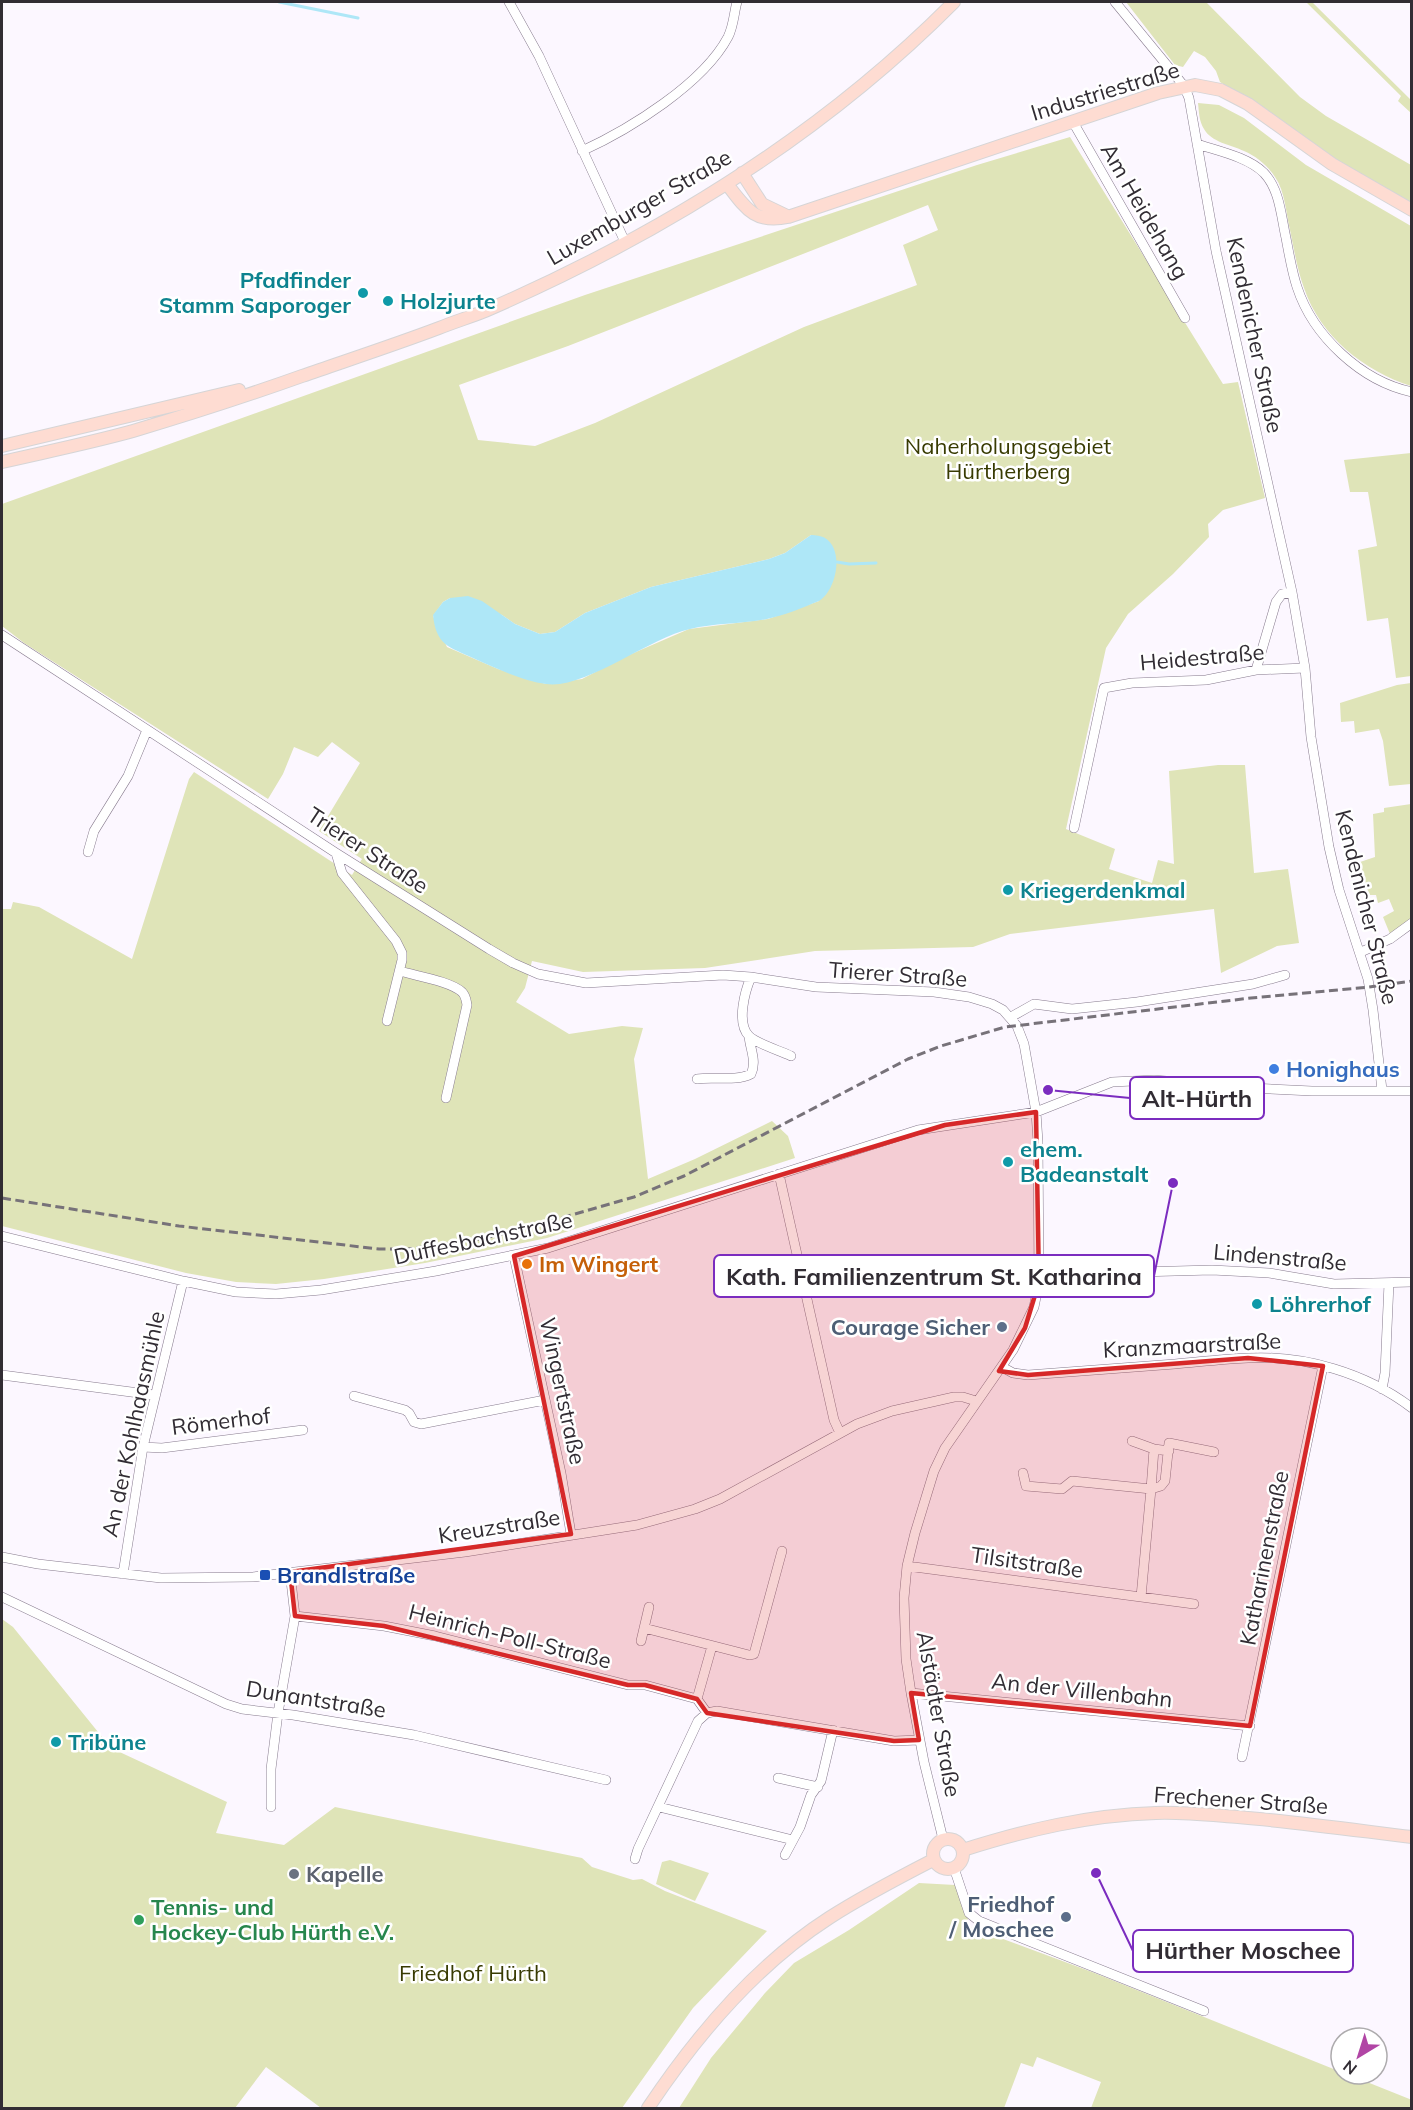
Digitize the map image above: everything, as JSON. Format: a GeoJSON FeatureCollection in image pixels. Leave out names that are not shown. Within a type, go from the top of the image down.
{"type":"FeatureCollection","features":[{"type":"Feature","properties":{"kind":"main road","name":"Luxemburger Straße"},"geometry":{"type":"LineString","coordinates":[[302,376],[376,352],[482,312],[561,277],[626,244],[728,184],[857,92],[919,37],[954,2]]}},
{"type":"Feature","properties":{"kind":"main road","name":"Industriestraße"},"geometry":{"type":"LineString","coordinates":[[728,184],[752,214],[774,220],[1184,86],[1203,86],[1230,94],[1248,104],[1332,164],[1412,210]]}},
{"type":"Feature","properties":{"kind":"main road"},"geometry":{"type":"LineString","coordinates":[[742,173],[762,204],[788,217]]}},
{"type":"Feature","properties":{"kind":"main road"},"geometry":{"type":"LineString","coordinates":[[2,446],[302,376]]}},
{"type":"Feature","properties":{"kind":"main road"},"geometry":{"type":"LineString","coordinates":[[2,462],[131,431],[260,392],[302,376]]}},
{"type":"Feature","properties":{"kind":"main road","name":"Frechener Straße"},"geometry":{"type":"LineString","coordinates":[[963,1850],[1061,1822],[1156,1813],[1189,1813],[1271,1820],[1412,1837]]}},
{"type":"Feature","properties":{"kind":"main road"},"geometry":{"type":"LineString","coordinates":[[943,1839],[953,1839],[963,1850],[960,1863],[954,1868],[942,1868],[933,1860],[934,1845],[943,1839]]}},
{"type":"Feature","properties":{"kind":"main road"},"geometry":{"type":"LineString","coordinates":[[648,2109],[691,2049],[724,2009],[761,1972],[828,1919],[879,1888],[933,1860]]}},
{"type":"Feature","properties":{"kind":"street"},"geometry":{"type":"LineString","coordinates":[[509,2],[539,56],[626,244]]}},
{"type":"Feature","properties":{"kind":"street"},"geometry":{"type":"LineString","coordinates":[[582,151],[645,116],[686,85],[707,65],[729,35],[735,21],[736,2]]}},
{"type":"Feature","properties":{"kind":"street"},"geometry":{"type":"LineString","coordinates":[[1115,2],[1184,86]]}},
{"type":"Feature","properties":{"kind":"street","name":"Kendenicher Straße"},"geometry":{"type":"LineString","coordinates":[[1184,86],[1189,98],[1216,251],[1292,592],[1305,668],[1311,737],[1329,847],[1340,890],[1361,952],[1370,992],[1382,1090]]}},
{"type":"Feature","properties":{"kind":"street","name":"Am Heidehang"},"geometry":{"type":"LineString","coordinates":[[1073,122],[1185,318]]}},
{"type":"Feature","properties":{"kind":"street"},"geometry":{"type":"LineString","coordinates":[[1197,144],[1250,163],[1262,171],[1276,192],[1297,286],[1305,307],[1319,329],[1356,367],[1383,382],[1412,393]]}},
{"type":"Feature","properties":{"kind":"street"},"geometry":{"type":"LineString","coordinates":[[1256,670],[1276,602],[1282,594],[1292,592]]}},
{"type":"Feature","properties":{"kind":"street","name":"Trierer Straße"},"geometry":{"type":"LineString","coordinates":[[2,635],[336,854],[489,949],[538,974],[586,983],[723,975],[816,987],[934,992],[969,996],[992,1004],[1011,1017]]}},
{"type":"Feature","properties":{"kind":"street","name":"Heidestraße"},"geometry":{"type":"LineString","coordinates":[[1074,828],[1104,688],[1132,683],[1206,680],[1256,670],[1305,668]]}},
{"type":"Feature","properties":{"kind":"street"},"geometry":{"type":"LineString","coordinates":[[88,852],[94,831],[129,776],[147,730]]}},
{"type":"Feature","properties":{"kind":"street"},"geometry":{"type":"LineString","coordinates":[[336,854],[342,873],[396,941],[402,954],[387,1021]]}},
{"type":"Feature","properties":{"kind":"street"},"geometry":{"type":"LineString","coordinates":[[1361,952],[1389,939],[1412,923]]}},
{"type":"Feature","properties":{"kind":"street"},"geometry":{"type":"LineString","coordinates":[[400,971],[461,991],[466,997],[467,1005],[446,1098]]}},
{"type":"Feature","properties":{"kind":"street"},"geometry":{"type":"LineString","coordinates":[[1036,1112],[1024,1044],[1011,1017],[1034,1004],[1072,1009],[1137,1002],[1253,984],[1285,975]]}},
{"type":"Feature","properties":{"kind":"street"},"geometry":{"type":"LineString","coordinates":[[697,1078],[737,1078],[751,1074],[753,1055],[749,1036],[744,1028],[743,1003],[751,977]]}},
{"type":"Feature","properties":{"kind":"street"},"geometry":{"type":"LineString","coordinates":[[749,1036],[791,1056]]}},
{"type":"Feature","properties":{"kind":"street","name":"Duffesbachstraße"},"geometry":{"type":"LineString","coordinates":[[2,1236],[236,1292],[276,1294],[321,1290],[548,1248],[918,1130],[1036,1112],[1112,1082],[1175,1081],[1240,1088],[1312,1091],[1412,1091]]}},
{"type":"Feature","properties":{"kind":"street","name":"Alstädter Straße"},"geometry":{"type":"LineString","coordinates":[[943,1839],[919,1740],[911,1693],[903,1624],[907,1566],[926,1490],[945,1448],[1002,1366],[1025,1328],[1034,1307],[1039,1282],[1036,1112]]}},
{"type":"Feature","properties":{"kind":"street"},"geometry":{"type":"LineString","coordinates":[[779,1174],[834,1420],[840,1433]]}},
{"type":"Feature","properties":{"kind":"street","name":"Wingertstraße"},"geometry":{"type":"LineString","coordinates":[[514,1256],[561,1473],[570,1534]]}},
{"type":"Feature","properties":{"kind":"street","name":"Lindenstraße"},"geometry":{"type":"LineString","coordinates":[[1039,1282],[1101,1282],[1138,1272],[1212,1270],[1269,1273],[1334,1284],[1412,1282]]}},
{"type":"Feature","properties":{"kind":"street","name":"An der Kohlhaasmühle"},"geometry":{"type":"LineString","coordinates":[[123,1574],[143,1447],[183,1281]]}},
{"type":"Feature","properties":{"kind":"street"},"geometry":{"type":"LineString","coordinates":[[1382,1389],[1385,1373],[1389,1282]]}},
{"type":"Feature","properties":{"kind":"street","name":"Kranzmaarstraße"},"geometry":{"type":"LineString","coordinates":[[1002,1366],[1013,1373],[1028,1375],[1248,1358],[1288,1359],[1323,1365],[1349,1374],[1382,1389],[1412,1408]]}},
{"type":"Feature","properties":{"kind":"street","name":"Katharinenstraße"},"geometry":{"type":"LineString","coordinates":[[1242,1757],[1323,1365]]}},
{"type":"Feature","properties":{"kind":"street"},"geometry":{"type":"LineString","coordinates":[[2,1375],[154,1395]]}},
{"type":"Feature","properties":{"kind":"street"},"geometry":{"type":"LineString","coordinates":[[354,1396],[405,1410],[414,1422],[421,1424],[544,1400]]}},
{"type":"Feature","properties":{"kind":"street","name":"Kreuzstraße"},"geometry":{"type":"LineString","coordinates":[[2,1557],[38,1564],[161,1578],[253,1576],[465,1552],[637,1525],[695,1509],[729,1495],[840,1433],[872,1418],[954,1397],[976,1401]]}},
{"type":"Feature","properties":{"kind":"street","name":"Römerhof"},"geometry":{"type":"LineString","coordinates":[[143,1447],[162,1448],[303,1430]]}},
{"type":"Feature","properties":{"kind":"street"},"geometry":{"type":"LineString","coordinates":[[1132,1441],[1154,1449],[1169,1451]]}},
{"type":"Feature","properties":{"kind":"street"},"geometry":{"type":"LineString","coordinates":[[1023,1473],[1026,1486],[1062,1489],[1072,1481],[1151,1489],[1161,1486],[1165,1481],[1169,1443],[1214,1452]]}},
{"type":"Feature","properties":{"kind":"street"},"geometry":{"type":"LineString","coordinates":[[1141,1597],[1154,1449]]}},
{"type":"Feature","properties":{"kind":"street"},"geometry":{"type":"LineString","coordinates":[[644,1628],[749,1655],[754,1654],[782,1551]]}},
{"type":"Feature","properties":{"kind":"street","name":"Tilsitstraße"},"geometry":{"type":"LineString","coordinates":[[907,1566],[1194,1604]]}},
{"type":"Feature","properties":{"kind":"street"},"geometry":{"type":"LineString","coordinates":[[271,1807],[271,1769],[278,1713],[295,1616],[290,1572]]}},
{"type":"Feature","properties":{"kind":"street","name":"Dunantstraße"},"geometry":{"type":"LineString","coordinates":[[2,1597],[226,1704],[242,1709],[414,1735],[606,1780]]}},
{"type":"Feature","properties":{"kind":"street"},"geometry":{"type":"LineString","coordinates":[[641,1641],[649,1606]]}},
{"type":"Feature","properties":{"kind":"street","name":"Heinrich-Poll-Straße"},"geometry":{"type":"LineString","coordinates":[[295,1616],[384,1626],[435,1636],[627,1685],[645,1684],[697,1698]]}},
{"type":"Feature","properties":{"kind":"street"},"geometry":{"type":"LineString","coordinates":[[707,1713],[697,1698],[712,1646]]}},
{"type":"Feature","properties":{"kind":"street","name":"An der Villenbahn"},"geometry":{"type":"LineString","coordinates":[[911,1693],[1250,1726]]}},
{"type":"Feature","properties":{"kind":"street"},"geometry":{"type":"LineString","coordinates":[[635,1859],[698,1720],[707,1713],[717,1711],[894,1741],[919,1740]]}},
{"type":"Feature","properties":{"kind":"street"},"geometry":{"type":"LineString","coordinates":[[785,1855],[800,1827],[811,1795],[818,1787],[833,1731]]}},
{"type":"Feature","properties":{"kind":"street"},"geometry":{"type":"LineString","coordinates":[[777,1778],[818,1787]]}},
{"type":"Feature","properties":{"kind":"street"},"geometry":{"type":"LineString","coordinates":[[659,1807],[793,1840]]}},
{"type":"Feature","properties":{"kind":"street"},"geometry":{"type":"LineString","coordinates":[[954,1868],[969,1913],[979,1922],[1204,2011]]}},
{"type":"Feature","properties":{"kind":"highlighted area"},"geometry":{"type":"Polygon","coordinates":[[[1036,1112],[1039,1282],[1025,1328],[999,1371],[1028,1375],[1248,1358],[1323,1366],[1250,1726],[911,1693],[919,1740],[894,1741],[707,1713],[697,1699],[645,1685],[628,1685],[384,1626],[295,1616],[290,1572],[571,1534],[514,1256],[945,1125],[1036,1112]]]}},
{"type":"Feature","properties":{"kind":"green space"},"geometry":{"type":"Polygon","coordinates":[[[1126,2],[1206,2],[1300,97],[1326,116],[1411,165],[1411,203],[1335,159],[1271,113],[1220,82],[1216,71],[1205,57],[1194,51],[1183,67],[1175,65],[1126,2]]]}},
{"type":"Feature","properties":{"kind":"green space"},"geometry":{"type":"Polygon","coordinates":[[[1306,2],[1312,2],[1411,100],[1411,113],[1398,101],[1401,96],[1306,2]]]}},
{"type":"Feature","properties":{"kind":"green space"},"geometry":{"type":"Polygon","coordinates":[[[1198,103],[1219,105],[1244,118],[1306,165],[1411,226],[1411,386],[1361,361],[1332,336],[1311,305],[1302,281],[1285,202],[1278,183],[1269,169],[1257,159],[1216,140],[1207,133],[1201,123],[1198,103]]]}},
{"type":"Feature","properties":{"kind":"green space","name":"Naherholungsgebiet Hürtherberg"},"geometry":{"type":"Polygon","coordinates":[[[1070,137],[1223,384],[1238,382],[1265,498],[1223,510],[1208,524],[1209,537],[1173,574],[1128,614],[1106,648],[1066,829],[1115,849],[1109,869],[1152,883],[1158,860],[1174,864],[1169,771],[1218,765],[1245,765],[1254,873],[1288,869],[1299,943],[1277,946],[1221,973],[1214,909],[1010,934],[973,947],[815,951],[705,968],[583,972],[532,961],[525,988],[516,1002],[569,1034],[622,1026],[643,1028],[634,1059],[648,1179],[772,1121],[788,1136],[795,1158],[547,1238],[425,1263],[276,1284],[236,1282],[186,1273],[2,1226],[2,909],[11,909],[13,902],[39,907],[132,959],[189,779],[194,772],[352,875],[362,859],[319,831],[360,763],[332,742],[318,757],[294,747],[283,774],[268,799],[24,643],[2,626],[2,504],[585,295],[977,165],[1070,137]],[[928,205],[568,346],[459,385],[478,440],[535,446],[595,423],[804,327],[917,285],[903,245],[938,230],[928,205]],[[811,535],[785,553],[769,559],[651,587],[585,613],[555,632],[540,634],[515,624],[502,615],[450,598],[443,602],[433,616],[447,647],[498,669],[546,684],[582,679],[622,658],[689,629],[768,619],[819,601],[811,535]]]}},
{"type":"Feature","properties":{"kind":"green space"},"geometry":{"type":"Polygon","coordinates":[[[1411,453],[1411,676],[1396,678],[1388,618],[1367,621],[1358,550],[1377,546],[1368,492],[1350,492],[1344,460],[1411,453]]]}},
{"type":"Feature","properties":{"kind":"green space"},"geometry":{"type":"Polygon","coordinates":[[[1411,683],[1411,784],[1389,786],[1383,741],[1379,729],[1355,733],[1354,721],[1341,722],[1340,703],[1397,685],[1411,683]]]}},
{"type":"Feature","properties":{"kind":"green space"},"geometry":{"type":"Polygon","coordinates":[[[1411,804],[1411,919],[1390,934],[1383,917],[1394,911],[1389,899],[1378,903],[1376,895],[1369,895],[1360,862],[1375,857],[1373,814],[1384,812],[1384,808],[1411,804]]]}},
{"type":"Feature","properties":{"kind":"green space","name":"Friedhof Hürth"},"geometry":{"type":"Polygon","coordinates":[[[2,1619],[13,1627],[111,1748],[227,1802],[216,1833],[284,1845],[335,1807],[582,1858],[592,1867],[633,1880],[642,1879],[665,1891],[767,1931],[693,2008],[622,2108],[321,2108],[266,2067],[235,2108],[2,2108],[2,1619]]]}},
{"type":"Feature","properties":{"kind":"green space"},"geometry":{"type":"Polygon","coordinates":[[[670,1860],[709,1873],[695,1901],[656,1884],[662,1862],[670,1860]]]}},
{"type":"Feature","properties":{"kind":"green space"},"geometry":{"type":"Polygon","coordinates":[[[919,1883],[955,1885],[968,1919],[965,1925],[1092,1972],[1329,2067],[1329,2086],[1377,2086],[1412,2100],[1411,2108],[1091,2108],[1101,2082],[1037,2057],[1033,2067],[1021,2063],[1004,2108],[679,2108],[711,2058],[765,1993],[794,1963],[849,1930],[919,1883]]]}},
{"type":"Feature","properties":{"kind":"water"},"geometry":{"type":"Polygon","coordinates":[[[811,535],[824,537],[835,552],[834,580],[825,596],[819,601],[767,619],[699,627],[674,634],[597,672],[561,684],[546,684],[528,680],[500,670],[445,644],[437,633],[433,615],[443,602],[450,598],[468,596],[482,601],[515,624],[540,634],[555,632],[585,613],[651,587],[769,559],[785,553],[811,535]]]}},
{"type":"Feature","properties":{"kind":"waterway"},"geometry":{"type":"LineString","coordinates":[[279,2],[358,18]]}},
{"type":"Feature","properties":{"kind":"waterway"},"geometry":{"type":"LineString","coordinates":[[837,562],[876,563]]}},
{"type":"Feature","properties":{"kind":"railway"},"geometry":{"type":"LineString","coordinates":[[2,1198],[179,1226],[379,1249],[408,1249],[479,1239],[516,1231],[634,1197],[684,1176],[908,1059],[941,1046],[1005,1027],[1412,981]]}},
{"type":"Feature","properties":{"kind":"place","name":"Pfadfinder Stamm Saporoger"},"geometry":{"type":"Point","coordinates":[363,293]}},
{"type":"Feature","properties":{"kind":"place","name":"Holzjurte"},"geometry":{"type":"Point","coordinates":[388,301]}},
{"type":"Feature","properties":{"kind":"place","name":"Kriegerdenkmal"},"geometry":{"type":"Point","coordinates":[1008,890]}},
{"type":"Feature","properties":{"kind":"place","name":"Honighaus"},"geometry":{"type":"Point","coordinates":[1274,1069]}},
{"type":"Feature","properties":{"kind":"place","name":"Alt-Hürth"},"geometry":{"type":"Point","coordinates":[1048,1090]}},
{"type":"Feature","properties":{"kind":"place","name":"ehem. Badeanstalt"},"geometry":{"type":"Point","coordinates":[1008,1162]}},
{"type":"Feature","properties":{"kind":"place","name":"Kath. Familienzentrum St. Katharina"},"geometry":{"type":"Point","coordinates":[1173,1183]}},
{"type":"Feature","properties":{"kind":"place","name":"Im Wingert"},"geometry":{"type":"Point","coordinates":[527,1264]}},
{"type":"Feature","properties":{"kind":"place","name":"Löhrerhof"},"geometry":{"type":"Point","coordinates":[1257,1304]}},
{"type":"Feature","properties":{"kind":"place","name":"Courage Sicher"},"geometry":{"type":"Point","coordinates":[1002,1327]}},
{"type":"Feature","properties":{"kind":"place","name":"Brandlstraße"},"geometry":{"type":"Point","coordinates":[265,1575]}},
{"type":"Feature","properties":{"kind":"place","name":"Tribüne"},"geometry":{"type":"Point","coordinates":[56,1742]}},
{"type":"Feature","properties":{"kind":"place","name":"Hürther Moschee"},"geometry":{"type":"Point","coordinates":[1096,1873]}},
{"type":"Feature","properties":{"kind":"place","name":"Kapelle"},"geometry":{"type":"Point","coordinates":[294,1874]}},
{"type":"Feature","properties":{"kind":"place","name":"Friedhof / Moschee"},"geometry":{"type":"Point","coordinates":[1066,1917]}},
{"type":"Feature","properties":{"kind":"place","name":"Tennis- und Hockey-Club Hürth e.V."},"geometry":{"type":"Point","coordinates":[139,1920]}}]}
